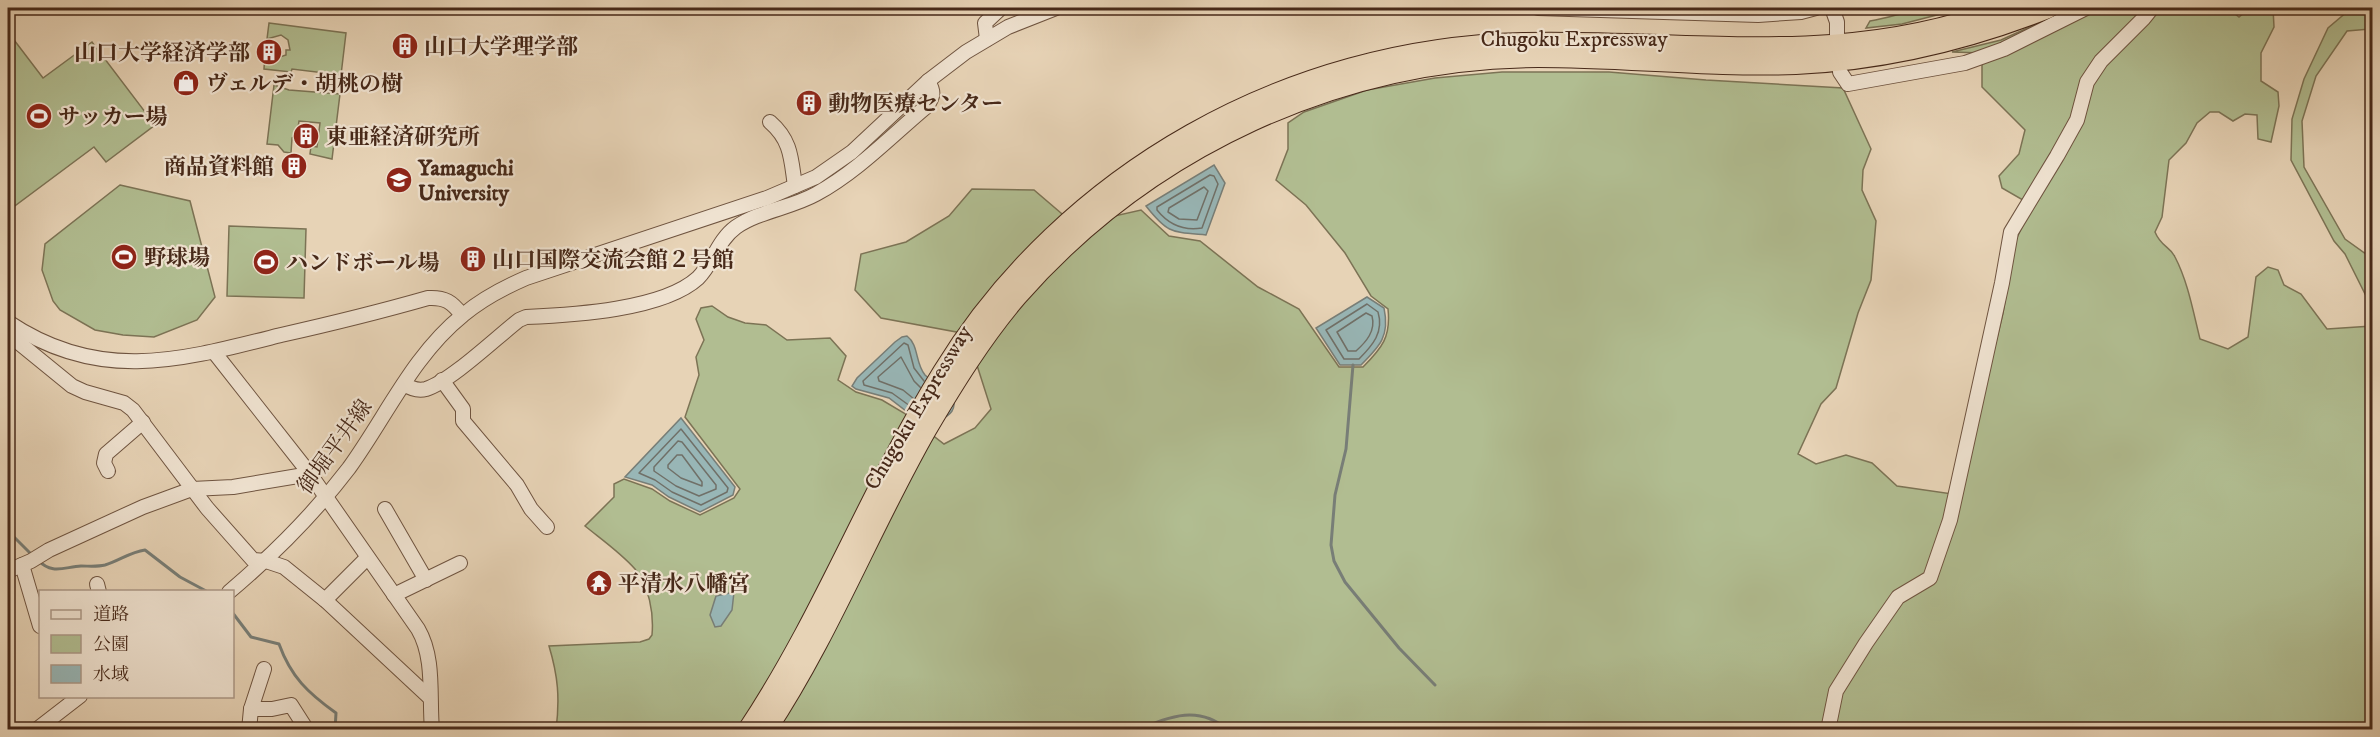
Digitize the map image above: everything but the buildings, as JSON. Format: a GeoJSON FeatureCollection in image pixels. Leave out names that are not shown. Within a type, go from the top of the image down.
{"type":"FeatureCollection","features":[{"type":"Feature","properties":{"kind":"highway","name":"Chugoku Expressway"},"geometry":{"type":"LineString","coordinates":[[748,729],[795,653],[950,375],[962,343],[1011,280],[1049,240],[1076,215],[1158,153],[1239,108],[1283,90],[1367,63],[1487,44],[1574,43],[1743,49],[1846,45],[1949,26],[2005,8]]}},
{"type":"Feature","properties":{"kind":"highway","name":"Chugoku Expressway"},"geometry":{"type":"LineString","coordinates":[[950,375],[1016,298],[1074,237],[1130,192],[1161,170],[1247,122],[1326,91],[1408,70],[1449,63],[1490,60],[1574,58],[1797,64],[1848,59],[1897,53],[1954,40],[2001,26],[2048,8]]}},
{"type":"Feature","properties":{"kind":"highway","name":"Chugoku Expressway"},"geometry":{"type":"LineString","coordinates":[[766,729],[808,660],[918,430]]}},
{"type":"Feature","properties":{"kind":"street"},"geometry":{"type":"LineString","coordinates":[[987,39],[985,23],[1001,8]]}},
{"type":"Feature","properties":{"kind":"street","name":"御堀平井線"},"geometry":{"type":"LineString","coordinates":[[230,590],[266,561],[326,498],[372,434],[404,384],[434,345],[462,315],[500,290],[526,278],[816,177],[852,152],[928,81],[987,39],[1008,27],[1056,8]]}},
{"type":"Feature","properties":{"kind":"street"},"geometry":{"type":"LineString","coordinates":[[1538,8],[1758,15],[1816,8]]}},
{"type":"Feature","properties":{"kind":"street"},"geometry":{"type":"LineString","coordinates":[[1832,8],[1837,22],[1837,36]]}},
{"type":"Feature","properties":{"kind":"street"},"geometry":{"type":"LineString","coordinates":[[1840,72],[1848,84],[1965,63],[2004,49],[2086,8]]}},
{"type":"Feature","properties":{"kind":"street"},"geometry":{"type":"LineString","coordinates":[[1828,729],[1836,691],[1866,643],[1898,597],[1930,578],[1955,498],[2011,232],[2058,156],[2076,120],[2087,82],[2101,61],[2152,8]]}},
{"type":"Feature","properties":{"kind":"street"},"geometry":{"type":"LineString","coordinates":[[404,384],[409,388],[422,390],[442,380],[519,320],[526,317],[580,315],[682,290],[708,267],[726,237],[735,228],[807,199],[857,167],[927,106],[933,96],[928,81]]}},
{"type":"Feature","properties":{"kind":"street"},"geometry":{"type":"LineString","coordinates":[[770,122],[782,132],[788,143],[795,186]]}},
{"type":"Feature","properties":{"kind":"street"},"geometry":{"type":"LineString","coordinates":[[9,323],[55,346],[103,359],[161,361],[214,352],[428,298],[440,298],[451,302],[462,315]]}},
{"type":"Feature","properties":{"kind":"street"},"geometry":{"type":"LineString","coordinates":[[9,323],[18,342],[61,378],[85,392],[124,403],[143,422],[192,489],[253,560],[266,561],[284,567],[325,600],[429,697]]}},
{"type":"Feature","properties":{"kind":"street"},"geometry":{"type":"LineString","coordinates":[[214,352],[310,474],[426,643],[429,655],[432,729]]}},
{"type":"Feature","properties":{"kind":"street"},"geometry":{"type":"LineString","coordinates":[[442,380],[463,409],[463,421],[517,485],[531,508],[547,526]]}},
{"type":"Feature","properties":{"kind":"street"},"geometry":{"type":"LineString","coordinates":[[108,471],[104,463],[106,454],[143,422]]}},
{"type":"Feature","properties":{"kind":"street"},"geometry":{"type":"LineString","coordinates":[[8,571],[143,507],[192,489],[233,487],[310,474]]}},
{"type":"Feature","properties":{"kind":"street"},"geometry":{"type":"LineString","coordinates":[[385,509],[426,580]]}},
{"type":"Feature","properties":{"kind":"street"},"geometry":{"type":"LineString","coordinates":[[325,600],[367,558]]}},
{"type":"Feature","properties":{"kind":"street"},"geometry":{"type":"LineString","coordinates":[[32,560],[39,616]]}},
{"type":"Feature","properties":{"kind":"street"},"geometry":{"type":"LineString","coordinates":[[394,596],[460,563]]}},
{"type":"Feature","properties":{"kind":"street"},"geometry":{"type":"LineString","coordinates":[[249,729],[251,710],[264,669]]}},
{"type":"Feature","properties":{"kind":"street"},"geometry":{"type":"LineString","coordinates":[[36,729],[78,698]]}},
{"type":"Feature","properties":{"kind":"street"},"geometry":{"type":"LineString","coordinates":[[251,710],[291,705],[307,729]]}},
{"type":"Feature","properties":{"kind":"green space"},"geometry":{"type":"Polygon","coordinates":[[[1929,8],[1964,8],[1902,24],[1866,28],[1870,21],[1929,8]]]}},
{"type":"Feature","properties":{"kind":"green space"},"geometry":{"type":"Polygon","coordinates":[[[2072,8],[2230,8],[2239,17],[2250,8],[2273,8],[2274,27],[2261,53],[2261,81],[2278,92],[2279,106],[2271,142],[2258,139],[2257,115],[2245,114],[2233,121],[2219,112],[2210,112],[2197,123],[2186,143],[2169,160],[2162,217],[2155,232],[2160,241],[2173,253],[2180,267],[2200,339],[2228,349],[2248,337],[2256,277],[2268,267],[2278,270],[2284,285],[2301,294],[2327,329],[2372,326],[2372,729],[556,730],[557,687],[549,646],[640,642],[649,639],[652,635],[650,600],[640,576],[624,557],[585,526],[614,497],[614,484],[624,479],[652,489],[670,501],[700,515],[734,498],[740,489],[685,417],[699,375],[696,357],[704,340],[696,319],[701,308],[712,306],[728,317],[745,323],[766,325],[787,340],[830,338],[846,356],[838,380],[856,392],[882,400],[904,413],[944,444],[975,428],[991,409],[967,334],[881,318],[855,290],[861,254],[906,242],[949,216],[972,189],[1034,190],[1075,225],[1141,210],[1169,236],[1200,241],[1258,287],[1299,309],[1339,367],[1363,367],[1384,341],[1389,319],[1388,309],[1371,296],[1345,253],[1306,205],[1276,180],[1288,149],[1288,123],[1304,112],[1367,90],[1435,78],[1502,72],[1609,72],[1843,88],[1871,149],[1863,170],[1862,190],[1876,221],[1871,280],[1858,313],[1836,388],[1821,404],[1798,454],[1816,464],[1846,455],[1872,463],[1897,486],[1959,495],[2003,313],[2015,242],[2028,214],[2023,200],[2002,188],[1999,176],[2019,154],[2025,130],[1982,87],[1982,53],[1952,52],[2001,40],[2072,8]]]}},
{"type":"Feature","properties":{"kind":"green space"},"geometry":{"type":"Polygon","coordinates":[[[2348,11],[2372,11],[2372,31],[2370,29],[2347,31],[2316,76],[2302,121],[2304,167],[2345,239],[2372,256],[2372,308],[2345,254],[2334,241],[2291,160],[2292,119],[2304,79],[2328,28],[2348,11]]]}},
{"type":"Feature","properties":{"kind":"green space"},"geometry":{"type":"Polygon","coordinates":[[[269,23],[346,33],[341,75],[292,69],[291,72],[264,69],[265,53],[277,58],[286,55],[286,50],[290,50],[288,40],[281,35],[267,39],[269,23]]]}},
{"type":"Feature","properties":{"kind":"green space"},"geometry":{"type":"Polygon","coordinates":[[[8,32],[43,78],[92,42],[155,125],[106,162],[94,147],[8,211],[8,32]]]}},
{"type":"Feature","properties":{"kind":"green space"},"geometry":{"type":"Polygon","coordinates":[[[274,85],[289,90],[340,94],[332,159],[310,154],[311,146],[317,147],[320,123],[299,121],[297,135],[292,138],[291,153],[284,152],[278,145],[267,144],[274,85]]]}},
{"type":"Feature","properties":{"kind":"green space","name":"野球場"},"geometry":{"type":"Polygon","coordinates":[[[120,185],[190,201],[215,297],[197,320],[154,337],[95,330],[60,310],[53,301],[42,270],[45,244],[120,185]]]}},
{"type":"Feature","properties":{"kind":"green space","name":"ハンドボール場"},"geometry":{"type":"Polygon","coordinates":[[[229,226],[306,229],[304,298],[227,296],[229,226]]]}},
{"type":"Feature","properties":{"kind":"water"},"geometry":{"type":"Polygon","coordinates":[[[1214,165],[1225,183],[1206,235],[1172,230],[1160,222],[1146,206],[1214,165]]]}},
{"type":"Feature","properties":{"kind":"water"},"geometry":{"type":"Polygon","coordinates":[[[1367,297],[1384,308],[1386,326],[1382,340],[1361,365],[1340,365],[1316,328],[1367,297]]]}},
{"type":"Feature","properties":{"kind":"water"},"geometry":{"type":"Polygon","coordinates":[[[907,336],[913,344],[925,375],[953,394],[952,411],[938,421],[910,414],[889,398],[852,386],[857,378],[895,342],[907,336]]]}},
{"type":"Feature","properties":{"kind":"water"},"geometry":{"type":"Polygon","coordinates":[[[681,418],[735,487],[733,495],[700,512],[669,497],[652,485],[625,477],[681,418]]]}},
{"type":"Feature","properties":{"kind":"water"},"geometry":{"type":"Polygon","coordinates":[[[734,592],[732,610],[721,626],[715,627],[710,615],[716,596],[734,592]]]}},
{"type":"Feature","properties":{"kind":"waterway"},"geometry":{"type":"LineString","coordinates":[[1353,365],[1346,449],[1335,495],[1331,545],[1334,561],[1345,582],[1399,648],[1435,685]]}},
{"type":"Feature","properties":{"kind":"waterway"},"geometry":{"type":"LineString","coordinates":[[8,531],[33,556]]}},
{"type":"Feature","properties":{"kind":"waterway"},"geometry":{"type":"LineString","coordinates":[[38,560],[53,569],[99,566],[145,550],[180,577],[204,590]]}},
{"type":"Feature","properties":{"kind":"waterway"},"geometry":{"type":"LineString","coordinates":[[234,615],[251,637],[279,644],[295,675],[317,698],[336,713],[335,730]]}},
{"type":"Feature","properties":{"kind":"waterway"},"geometry":{"type":"LineString","coordinates":[[1137,730],[1183,715],[1206,717],[1228,730]]}},
{"type":"Feature","properties":{"kind":"place","name":"山口大学理学部"},"geometry":{"type":"Point","coordinates":[405,46]}},
{"type":"Feature","properties":{"kind":"place","name":"山口大学経済学部"},"geometry":{"type":"Point","coordinates":[269,52]}},
{"type":"Feature","properties":{"kind":"place","name":"ヴェルデ・胡桃の樹"},"geometry":{"type":"Point","coordinates":[186,83]}},
{"type":"Feature","properties":{"kind":"place","name":"動物医療センター"},"geometry":{"type":"Point","coordinates":[809,103]}},
{"type":"Feature","properties":{"kind":"place","name":"サッカー場"},"geometry":{"type":"Point","coordinates":[39,116]}},
{"type":"Feature","properties":{"kind":"place","name":"東亜経済研究所"},"geometry":{"type":"Point","coordinates":[306,136]}},
{"type":"Feature","properties":{"kind":"place","name":"商品資料館"},"geometry":{"type":"Point","coordinates":[294,166]}},
{"type":"Feature","properties":{"kind":"place","name":"Yamaguchi University"},"geometry":{"type":"Point","coordinates":[399,180]}},
{"type":"Feature","properties":{"kind":"place","name":"野球場"},"geometry":{"type":"Point","coordinates":[124,257]}},
{"type":"Feature","properties":{"kind":"place","name":"山口国際交流会館２号館"},"geometry":{"type":"Point","coordinates":[473,259]}},
{"type":"Feature","properties":{"kind":"place","name":"ハンドボール場"},"geometry":{"type":"Point","coordinates":[266,262]}},
{"type":"Feature","properties":{"kind":"place","name":"平清水八幡宮"},"geometry":{"type":"Point","coordinates":[599,583]}}]}
